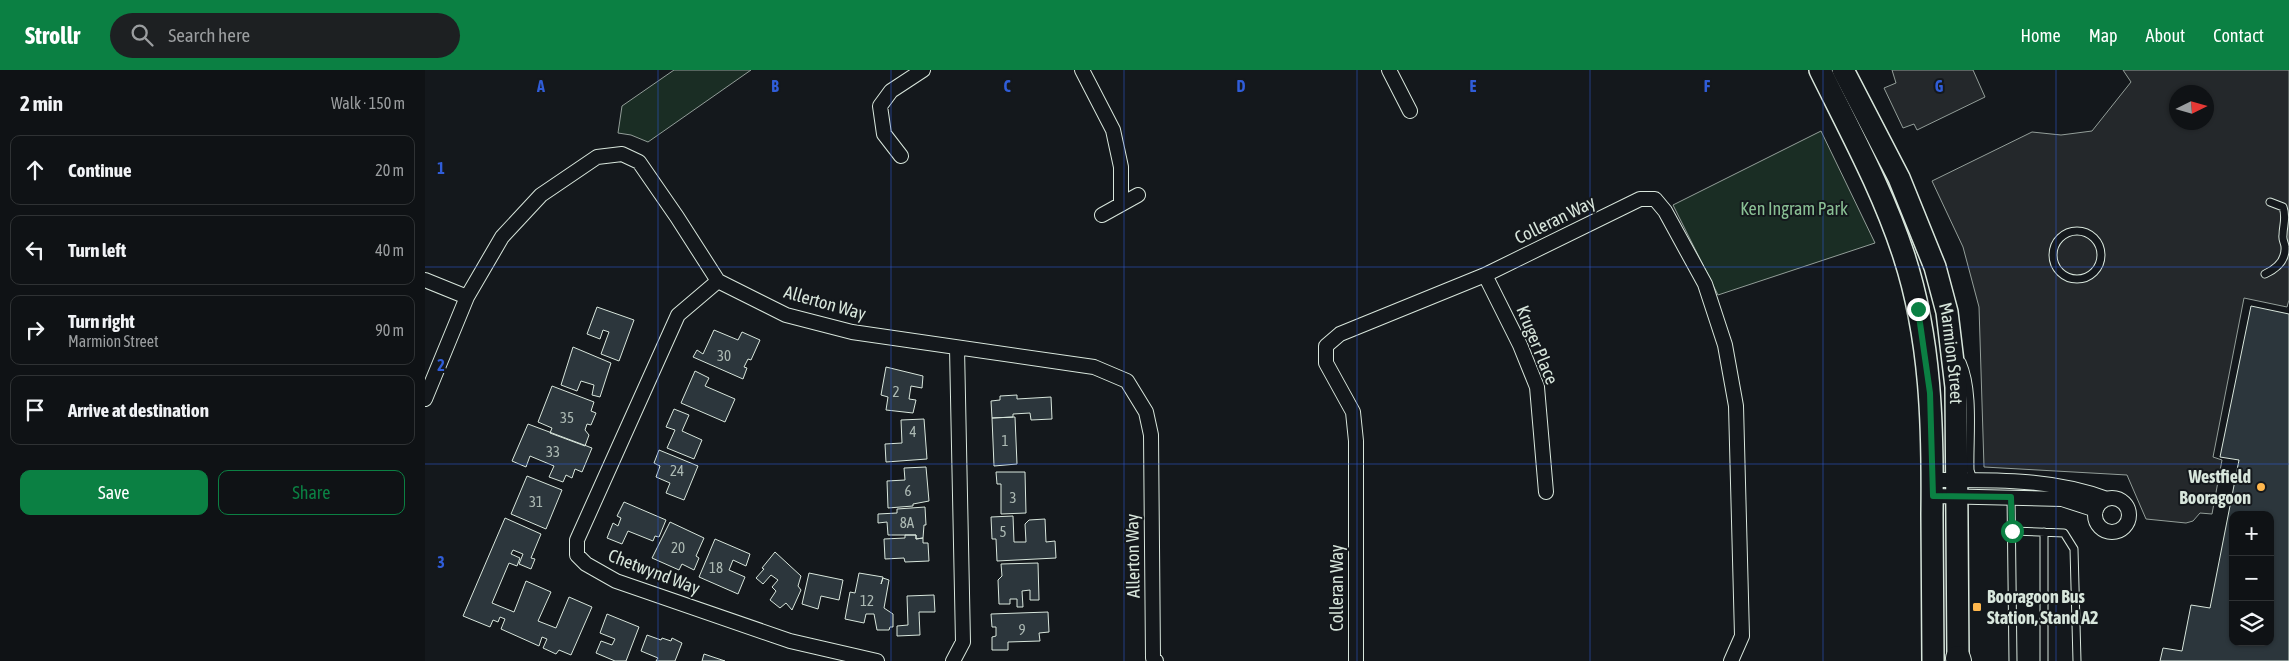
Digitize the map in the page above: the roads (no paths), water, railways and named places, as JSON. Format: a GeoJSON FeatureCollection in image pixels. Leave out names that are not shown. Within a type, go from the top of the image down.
{"type":"FeatureCollection","features":[{"type":"Feature","properties":{"kind":"main road","name":"Marmion Street"},"geometry":{"type":"LineString","coordinates":[[1820,70],[1866,163],[1890,217],[1904,257],[1918,309],[1930,393],[1933,488],[1933,661]]}},
{"type":"Feature","properties":{"kind":"main road","name":"Marmion Street"},"geometry":{"type":"LineString","coordinates":[[1843,70],[1899,178],[1919,223],[1939,279],[1951,339],[1962,486],[1958,660]]}},
{"type":"Feature","properties":{"kind":"street"},"geometry":{"type":"LineString","coordinates":[[901,156],[884,134],[881,106],[891,91],[923,70]]}},
{"type":"Feature","properties":{"kind":"street"},"geometry":{"type":"LineString","coordinates":[[1082,70],[1113,130],[1121,167],[1121,204]]}},
{"type":"Feature","properties":{"kind":"street"},"geometry":{"type":"LineString","coordinates":[[1389,70],[1410,111]]}},
{"type":"Feature","properties":{"kind":"street"},"geometry":{"type":"LineString","coordinates":[[425,399],[467,297],[502,238],[541,195],[597,156],[621,154],[639,162],[677,216],[718,281]]}},
{"type":"Feature","properties":{"kind":"street"},"geometry":{"type":"LineString","coordinates":[[1102,215],[1138,195]]}},
{"type":"Feature","properties":{"kind":"street","name":"Colleran Way"},"geometry":{"type":"LineString","coordinates":[[1356,661],[1356,441],[1353,412],[1326,363],[1326,346],[1339,334],[1485,275],[1640,199],[1655,199],[1665,211],[1705,284],[1725,345],[1736,406],[1742,636],[1731,661]]}},
{"type":"Feature","properties":{"kind":"street","name":"Kruger Place"},"geometry":{"type":"LineString","coordinates":[[1485,275],[1520,345],[1537,387],[1546,492]]}},
{"type":"Feature","properties":{"kind":"street"},"geometry":{"type":"LineString","coordinates":[[425,280],[467,297]]}},
{"type":"Feature","properties":{"kind":"street","name":"Allerton Way"},"geometry":{"type":"LineString","coordinates":[[718,281],[786,315],[852,332],[1095,367],[1127,381],[1146,412],[1151,434],[1153,658],[1156,661]]}},
{"type":"Feature","properties":{"kind":"street","name":"Chetwynd Way"},"geometry":{"type":"LineString","coordinates":[[718,281],[678,315],[577,540],[577,556],[586,564],[616,581],[790,641],[877,661]]}},
{"type":"Feature","properties":{"kind":"street"},"geometry":{"type":"LineString","coordinates":[[953,661],[963,642],[957,348]]}},
{"type":"Feature","properties":{"kind":"street"},"geometry":{"type":"LineString","coordinates":[[1933,488],[2032,481],[2058,484],[2107,499],[2118,499],[2126,506],[2129,516],[2125,526],[2115,532],[2105,530],[2097,522],[2096,510],[2107,499]]}},
{"type":"Feature","properties":{"kind":"street"},"geometry":{"type":"LineString","coordinates":[[1962,486],[2011,497],[2062,499],[2096,510]]}},
{"type":"Feature","properties":{"kind":"lane"},"geometry":{"type":"LineString","coordinates":[[2265,274],[2275,269],[2283,261],[2285,246],[2282,238],[2286,215],[2283,208],[2270,202]]}},
{"type":"Feature","properties":{"kind":"lane"},"geometry":{"type":"LineString","coordinates":[[2076,231],[2090,235],[2099,247],[2101,255],[2097,268],[2092,274],[2079,279],[2066,276],[2055,265],[2053,256],[2058,240],[2065,234],[2076,231]]}},
{"type":"Feature","properties":{"kind":"lane"},"geometry":{"type":"LineString","coordinates":[[2011,497],[2013,661]]}},
{"type":"Feature","properties":{"kind":"lane"},"geometry":{"type":"LineString","coordinates":[[2012,531],[2064,533],[2074,549],[2077,661]]}},
{"type":"Feature","properties":{"kind":"lane"},"geometry":{"type":"LineString","coordinates":[[2044,532],[2044,661]]}},
{"type":"Feature","properties":{"kind":"place","name":"Westfield Booragoon"},"geometry":{"type":"Point","coordinates":[2261,487]}},
{"type":"Feature","properties":{"kind":"place","name":"Booragoon Bus Station, Stand A2"},"geometry":{"type":"Point","coordinates":[1977,607]}},
{"type":"Feature","properties":{"kind":"park label","name":"Ken Ingram Park"},"geometry":{"type":"Point","coordinates":[1794,209]}}]}
